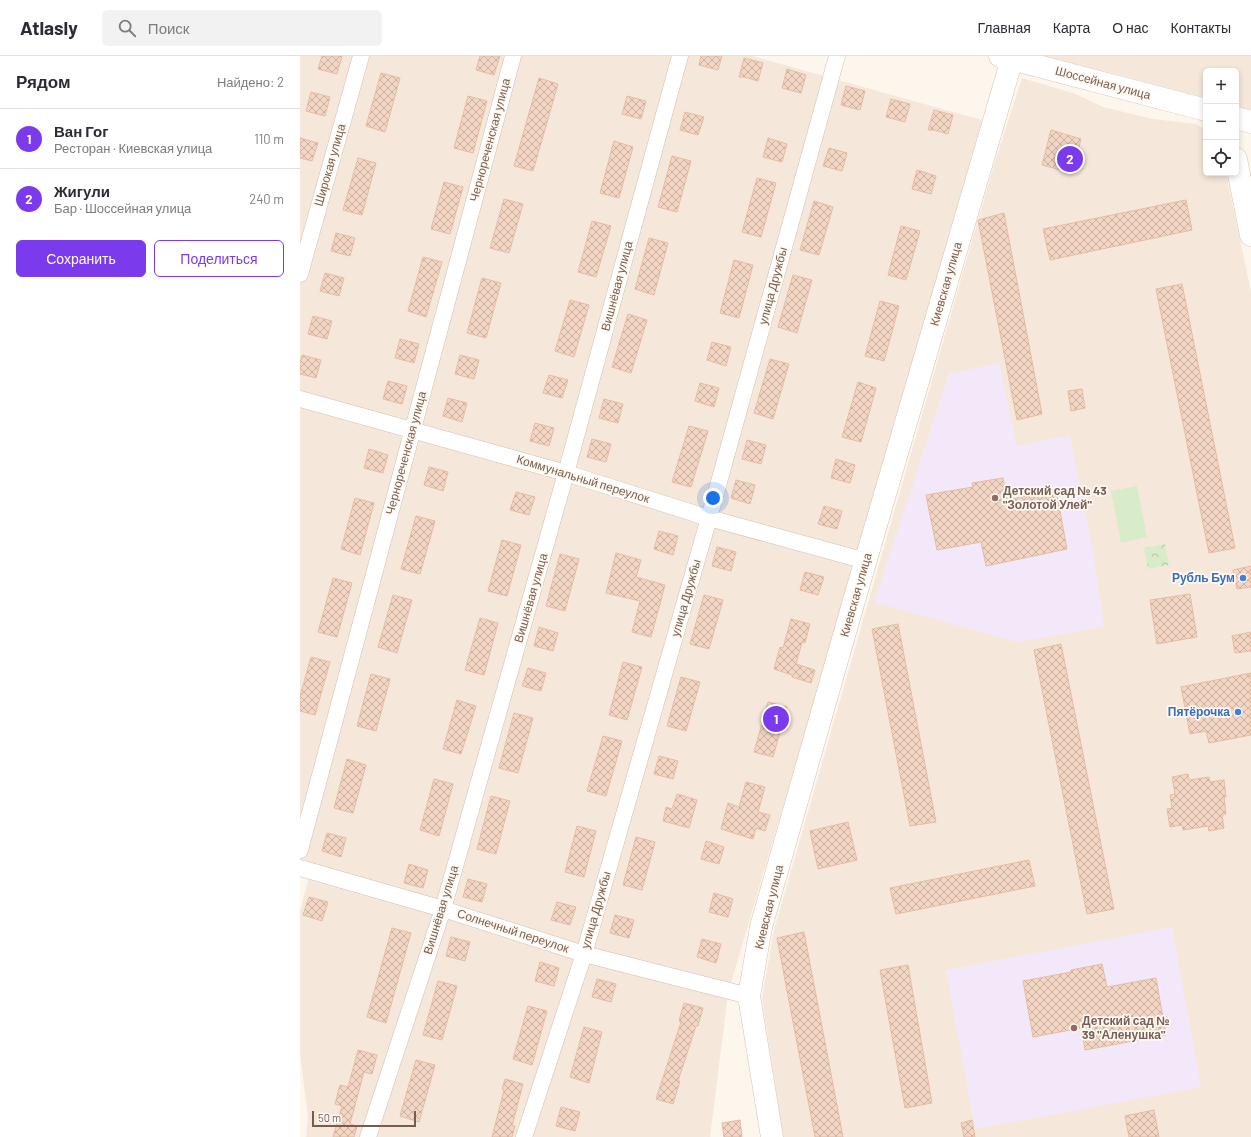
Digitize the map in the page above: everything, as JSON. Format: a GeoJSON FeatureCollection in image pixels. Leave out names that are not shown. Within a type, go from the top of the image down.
{"type":"FeatureCollection","features":[{"type":"Feature","properties":{"kind":"main road","name":"Шоссейная улица"},"geometry":{"type":"LineString","coordinates":[[1006,58],[1159,98]]}},
{"type":"Feature","properties":{"kind":"main road","name":"Киевская улица"},"geometry":{"type":"LineString","coordinates":[[772,1137],[749,996],[761,927],[866,561],[1006,58]]}},
{"type":"Feature","properties":{"kind":"main road"},"geometry":{"type":"LineString","coordinates":[[1159,98],[1203,109]]}},
{"type":"Feature","properties":{"kind":"main road"},"geometry":{"type":"LineString","coordinates":[[1159,98],[1203,119]]}},
{"type":"Feature","properties":{"kind":"main road"},"geometry":{"type":"LineString","coordinates":[[1239,119],[1251,122]]}},
{"type":"Feature","properties":{"kind":"main road"},"geometry":{"type":"LineString","coordinates":[[1239,172],[1250,220]]}},
{"type":"Feature","properties":{"kind":"street","name":"Широкая улица"},"geometry":{"type":"LineString","coordinates":[[300,274],[361,56]]}},
{"type":"Feature","properties":{"kind":"street","name":"Чернореченская улица"},"geometry":{"type":"LineString","coordinates":[[300,850],[513,56]]}},
{"type":"Feature","properties":{"kind":"street","name":"Вишнёвая улица"},"geometry":{"type":"LineString","coordinates":[[368,1137],[443,909],[566,473],[680,56]]}},
{"type":"Feature","properties":{"kind":"street","name":"улица Дружбы"},"geometry":{"type":"LineString","coordinates":[[524,1137],[584,954],[709,518],[837,56]]}},
{"type":"Feature","properties":{"kind":"street","name":"Коммунальный переулок"},"geometry":{"type":"LineString","coordinates":[[300,399],[566,473],[709,518],[866,561]]}},
{"type":"Feature","properties":{"kind":"street","name":"Солнечный переулок"},"geometry":{"type":"LineString","coordinates":[[300,868],[443,909],[584,954],[749,996]]}},
{"type":"Feature","properties":{"kind":"shaded area"},"geometry":{"type":"Polygon","coordinates":[[[300,56],[752,56],[982,120],[854,566],[728,993],[710,1137],[306,1137],[308,1117],[300,1054],[300,911],[313,863],[300,859],[300,56]]]}},
{"type":"Feature","properties":{"kind":"shaded area"},"geometry":{"type":"Polygon","coordinates":[[[1047,56],[1251,56],[1251,110],[1239,107],[1239,68],[1203,68],[1203,97],[1047,56]]]}},
{"type":"Feature","properties":{"kind":"shaded area"},"geometry":{"type":"Polygon","coordinates":[[[1022,78],[1076,94],[1103,107],[1153,119],[1197,124],[1203,129],[1203,176],[1227,176],[1251,292],[1251,1137],[783,1137],[762,998],[774,930],[993,168],[1022,78]]]}},
{"type":"Feature","properties":{"kind":"shaded area","name":"Детский сад № 43 \"Золотой Улей\""},"geometry":{"type":"Polygon","coordinates":[[[999,363],[1017,446],[1070,435],[1093,550],[1104,627],[1017,642],[874,602],[949,374],[999,363]]]}},
{"type":"Feature","properties":{"kind":"shaded area","name":"Детский сад № 39 \"Аленушка\""},"geometry":{"type":"Polygon","coordinates":[[[1172,927],[1201,1087],[975,1129],[946,970],[1172,927]]]}},
{"type":"Feature","properties":{"kind":"green space"},"geometry":{"type":"Polygon","coordinates":[[[1137,486],[1147,537],[1121,543],[1111,491],[1137,486]]]}},
{"type":"Feature","properties":{"kind":"green space"},"geometry":{"type":"Polygon","coordinates":[[[1165,544],[1169,565],[1148,569],[1144,548],[1165,544]]]}},
{"type":"Feature","properties":{"kind":"building"},"geometry":{"type":"Polygon","coordinates":[[[322,56],[342,56],[337,74],[318,69],[322,56]]]}},
{"type":"Feature","properties":{"kind":"building"},"geometry":{"type":"Polygon","coordinates":[[[480,56],[500,56],[494,75],[476,70],[480,56]]]}},
{"type":"Feature","properties":{"kind":"building"},"geometry":{"type":"Polygon","coordinates":[[[701,56],[722,56],[718,70],[699,65],[701,56]]]}},
{"type":"Feature","properties":{"kind":"building"},"geometry":{"type":"Polygon","coordinates":[[[744,58],[763,63],[758,81],[739,77],[744,58]]]}},
{"type":"Feature","properties":{"kind":"building"},"geometry":{"type":"Polygon","coordinates":[[[787,69],[806,75],[801,93],[782,88],[787,69]]]}},
{"type":"Feature","properties":{"kind":"building"},"geometry":{"type":"Polygon","coordinates":[[[381,73],[400,78],[385,132],[366,126],[381,73]]]}},
{"type":"Feature","properties":{"kind":"building"},"geometry":{"type":"Polygon","coordinates":[[[539,78],[558,84],[533,171],[514,166],[539,78]]]}},
{"type":"Feature","properties":{"kind":"building"},"geometry":{"type":"Polygon","coordinates":[[[846,86],[865,91],[860,110],[841,105],[846,86]]]}},
{"type":"Feature","properties":{"kind":"building"},"geometry":{"type":"Polygon","coordinates":[[[311,92],[330,97],[325,116],[306,111],[311,92]]]}},
{"type":"Feature","properties":{"kind":"building"},"geometry":{"type":"Polygon","coordinates":[[[468,96],[487,101],[473,153],[454,148],[468,96]]]}},
{"type":"Feature","properties":{"kind":"building"},"geometry":{"type":"Polygon","coordinates":[[[627,96],[646,101],[641,119],[622,114],[627,96]]]}},
{"type":"Feature","properties":{"kind":"building"},"geometry":{"type":"Polygon","coordinates":[[[891,99],[910,104],[905,122],[886,117],[891,99]]]}},
{"type":"Feature","properties":{"kind":"building"},"geometry":{"type":"Polygon","coordinates":[[[934,110],[953,115],[948,134],[928,130],[934,110]]]}},
{"type":"Feature","properties":{"kind":"building"},"geometry":{"type":"Polygon","coordinates":[[[685,112],[704,117],[698,135],[680,130],[685,112]]]}},
{"type":"Feature","properties":{"kind":"building"},"geometry":{"type":"Polygon","coordinates":[[[1051,130],[1081,139],[1072,173],[1042,165],[1051,130]]]}},
{"type":"Feature","properties":{"kind":"building"},"geometry":{"type":"Polygon","coordinates":[[[300,138],[318,143],[312,161],[300,158],[300,138]]]}},
{"type":"Feature","properties":{"kind":"building"},"geometry":{"type":"Polygon","coordinates":[[[768,138],[787,144],[782,162],[763,157],[768,138]]]}},
{"type":"Feature","properties":{"kind":"building"},"geometry":{"type":"Polygon","coordinates":[[[614,141],[633,147],[619,198],[600,193],[614,141]]]}},
{"type":"Feature","properties":{"kind":"building"},"geometry":{"type":"Polygon","coordinates":[[[829,148],[847,153],[842,171],[823,166],[829,148]]]}},
{"type":"Feature","properties":{"kind":"building"},"geometry":{"type":"Polygon","coordinates":[[[672,156],[691,161],[677,212],[658,207],[672,156]]]}},
{"type":"Feature","properties":{"kind":"building"},"geometry":{"type":"Polygon","coordinates":[[[358,158],[376,163],[362,215],[343,210],[358,158]]]}},
{"type":"Feature","properties":{"kind":"building"},"geometry":{"type":"Polygon","coordinates":[[[917,170],[936,176],[931,194],[912,189],[917,170]]]}},
{"type":"Feature","properties":{"kind":"building"},"geometry":{"type":"Polygon","coordinates":[[[757,178],[776,183],[761,237],[742,232],[757,178]]]}},
{"type":"Feature","properties":{"kind":"building"},"geometry":{"type":"Polygon","coordinates":[[[444,182],[463,187],[450,234],[431,229],[444,182]]]}},
{"type":"Feature","properties":{"kind":"building"},"geometry":{"type":"Polygon","coordinates":[[[504,199],[523,204],[509,253],[490,248],[504,199]]]}},
{"type":"Feature","properties":{"kind":"building"},"geometry":{"type":"Polygon","coordinates":[[[1186,200],[1192,230],[1050,260],[1043,229],[1186,200]]]}},
{"type":"Feature","properties":{"kind":"building"},"geometry":{"type":"Polygon","coordinates":[[[814,201],[833,207],[819,255],[800,250],[814,201]]]}},
{"type":"Feature","properties":{"kind":"building"},"geometry":{"type":"Polygon","coordinates":[[[1004,213],[1042,414],[1017,420],[978,220],[1004,213]]]}},
{"type":"Feature","properties":{"kind":"building"},"geometry":{"type":"Polygon","coordinates":[[[592,221],[611,226],[596,277],[578,272],[592,221]]]}},
{"type":"Feature","properties":{"kind":"building"},"geometry":{"type":"Polygon","coordinates":[[[901,226],[920,231],[906,280],[888,275],[901,226]]]}},
{"type":"Feature","properties":{"kind":"building"},"geometry":{"type":"Polygon","coordinates":[[[336,233],[355,238],[350,256],[331,251],[336,233]]]}},
{"type":"Feature","properties":{"kind":"building"},"geometry":{"type":"Polygon","coordinates":[[[649,238],[668,243],[654,295],[635,289],[649,238]]]}},
{"type":"Feature","properties":{"kind":"building"},"geometry":{"type":"Polygon","coordinates":[[[423,257],[442,262],[426,317],[408,311],[423,257]]]}},
{"type":"Feature","properties":{"kind":"building"},"geometry":{"type":"Polygon","coordinates":[[[734,260],[753,265],[739,318],[720,313],[734,260]]]}},
{"type":"Feature","properties":{"kind":"building"},"geometry":{"type":"Polygon","coordinates":[[[325,273],[344,278],[339,296],[320,291],[325,273]]]}},
{"type":"Feature","properties":{"kind":"building"},"geometry":{"type":"Polygon","coordinates":[[[793,275],[812,280],[797,333],[778,327],[793,275]]]}},
{"type":"Feature","properties":{"kind":"building"},"geometry":{"type":"Polygon","coordinates":[[[482,278],[501,283],[486,338],[467,333],[482,278]]]}},
{"type":"Feature","properties":{"kind":"building"},"geometry":{"type":"Polygon","coordinates":[[[1182,284],[1235,548],[1209,553],[1156,289],[1182,284]]]}},
{"type":"Feature","properties":{"kind":"building"},"geometry":{"type":"Polygon","coordinates":[[[570,300],[589,305],[574,357],[555,351],[570,300]]]}},
{"type":"Feature","properties":{"kind":"building"},"geometry":{"type":"Polygon","coordinates":[[[880,301],[899,306],[884,361],[865,356],[880,301]]]}},
{"type":"Feature","properties":{"kind":"building"},"geometry":{"type":"Polygon","coordinates":[[[628,314],[647,320],[631,373],[612,367],[628,314]]]}},
{"type":"Feature","properties":{"kind":"building"},"geometry":{"type":"Polygon","coordinates":[[[313,316],[332,321],[327,339],[308,334],[313,316]]]}},
{"type":"Feature","properties":{"kind":"building"},"geometry":{"type":"Polygon","coordinates":[[[400,339],[419,344],[414,363],[395,358],[400,339]]]}},
{"type":"Feature","properties":{"kind":"building"},"geometry":{"type":"Polygon","coordinates":[[[712,342],[731,347],[726,366],[707,360],[712,342]]]}},
{"type":"Feature","properties":{"kind":"building"},"geometry":{"type":"Polygon","coordinates":[[[302,355],[321,360],[316,378],[300,374],[302,355]]]}},
{"type":"Feature","properties":{"kind":"building"},"geometry":{"type":"Polygon","coordinates":[[[460,355],[479,360],[474,379],[455,374],[460,355]]]}},
{"type":"Feature","properties":{"kind":"building"},"geometry":{"type":"Polygon","coordinates":[[[770,359],[789,364],[773,419],[754,413],[770,359]]]}},
{"type":"Feature","properties":{"kind":"building"},"geometry":{"type":"Polygon","coordinates":[[[549,375],[568,380],[562,398],[543,393],[549,375]]]}},
{"type":"Feature","properties":{"kind":"building"},"geometry":{"type":"Polygon","coordinates":[[[388,381],[407,386],[402,404],[383,399],[388,381]]]}},
{"type":"Feature","properties":{"kind":"building"},"geometry":{"type":"Polygon","coordinates":[[[858,382],[876,388],[861,442],[842,437],[858,382]]]}},
{"type":"Feature","properties":{"kind":"building"},"geometry":{"type":"Polygon","coordinates":[[[700,383],[719,388],[714,407],[695,401],[700,383]]]}},
{"type":"Feature","properties":{"kind":"building"},"geometry":{"type":"Polygon","coordinates":[[[1082,389],[1085,408],[1071,411],[1068,391],[1082,389]]]}},
{"type":"Feature","properties":{"kind":"building"},"geometry":{"type":"Polygon","coordinates":[[[448,398],[467,403],[462,422],[443,416],[448,398]]]}},
{"type":"Feature","properties":{"kind":"building"},"geometry":{"type":"Polygon","coordinates":[[[604,399],[623,404],[618,423],[599,418],[604,399]]]}},
{"type":"Feature","properties":{"kind":"building"},"geometry":{"type":"Polygon","coordinates":[[[535,423],[554,428],[549,446],[530,441],[535,423]]]}},
{"type":"Feature","properties":{"kind":"building"},"geometry":{"type":"Polygon","coordinates":[[[689,426],[708,431],[691,487],[672,482],[689,426]]]}},
{"type":"Feature","properties":{"kind":"building"},"geometry":{"type":"Polygon","coordinates":[[[592,439],[611,444],[606,462],[587,457],[592,439]]]}},
{"type":"Feature","properties":{"kind":"building"},"geometry":{"type":"Polygon","coordinates":[[[747,440],[766,445],[761,464],[742,459],[747,440]]]}},
{"type":"Feature","properties":{"kind":"building"},"geometry":{"type":"Polygon","coordinates":[[[369,449],[388,455],[383,473],[364,468],[369,449]]]}},
{"type":"Feature","properties":{"kind":"building"},"geometry":{"type":"Polygon","coordinates":[[[836,459],[855,465],[850,483],[831,478],[836,459]]]}},
{"type":"Feature","properties":{"kind":"building"},"geometry":{"type":"Polygon","coordinates":[[[429,467],[448,472],[443,491],[424,485],[429,467]]]}},
{"type":"Feature","properties":{"kind":"building"},"geometry":{"type":"Polygon","coordinates":[[[1003,478],[1007,500],[1056,490],[1067,549],[986,566],[981,542],[937,550],[926,495],[973,487],[972,483],[1003,478]]]}},
{"type":"Feature","properties":{"kind":"building"},"geometry":{"type":"Polygon","coordinates":[[[736,480],[755,485],[750,504],[731,498],[736,480]]]}},
{"type":"Feature","properties":{"kind":"building"},"geometry":{"type":"Polygon","coordinates":[[[516,492],[535,497],[529,515],[510,510],[516,492]]]}},
{"type":"Feature","properties":{"kind":"building"},"geometry":{"type":"Polygon","coordinates":[[[355,498],[374,503],[360,555],[341,549],[355,498]]]}},
{"type":"Feature","properties":{"kind":"building"},"geometry":{"type":"Polygon","coordinates":[[[824,506],[842,511],[837,529],[818,524],[824,506]]]}},
{"type":"Feature","properties":{"kind":"building"},"geometry":{"type":"Polygon","coordinates":[[[416,516],[435,521],[420,574],[401,569],[416,516]]]}},
{"type":"Feature","properties":{"kind":"building"},"geometry":{"type":"Polygon","coordinates":[[[659,531],[678,536],[673,555],[654,549],[659,531]]]}},
{"type":"Feature","properties":{"kind":"building"},"geometry":{"type":"Polygon","coordinates":[[[502,540],[521,545],[507,596],[488,591],[502,540]]]}},
{"type":"Feature","properties":{"kind":"building"},"geometry":{"type":"Polygon","coordinates":[[[717,547],[736,552],[731,571],[712,566],[717,547]]]}},
{"type":"Feature","properties":{"kind":"building"},"geometry":{"type":"Polygon","coordinates":[[[616,553],[641,560],[636,577],[665,585],[651,637],[632,632],[640,601],[606,593],[616,553]]]}},
{"type":"Feature","properties":{"kind":"building"},"geometry":{"type":"Polygon","coordinates":[[[560,554],[579,559],[565,611],[546,606],[560,554]]]}},
{"type":"Feature","properties":{"kind":"building","name":"Рубль Бум"},"geometry":{"type":"Polygon","coordinates":[[[1251,566],[1251,587],[1237,589],[1233,570],[1251,566]]]}},
{"type":"Feature","properties":{"kind":"building"},"geometry":{"type":"Polygon","coordinates":[[[805,572],[824,577],[818,595],[800,590],[805,572]]]}},
{"type":"Feature","properties":{"kind":"building"},"geometry":{"type":"Polygon","coordinates":[[[333,578],[352,583],[337,637],[318,632],[333,578]]]}},
{"type":"Feature","properties":{"kind":"building"},"geometry":{"type":"Polygon","coordinates":[[[1190,594],[1197,637],[1157,644],[1150,600],[1190,594]]]}},
{"type":"Feature","properties":{"kind":"building"},"geometry":{"type":"Polygon","coordinates":[[[393,595],[412,600],[397,653],[378,647],[393,595]]]}},
{"type":"Feature","properties":{"kind":"building"},"geometry":{"type":"Polygon","coordinates":[[[704,595],[723,600],[709,649],[690,644],[704,595]]]}},
{"type":"Feature","properties":{"kind":"building"},"geometry":{"type":"Polygon","coordinates":[[[480,618],[498,623],[484,675],[465,670],[480,618]]]}},
{"type":"Feature","properties":{"kind":"building"},"geometry":{"type":"Polygon","coordinates":[[[791,619],[810,624],[805,643],[802,642],[796,664],[815,670],[811,683],[774,669],[780,647],[783,648],[791,619]]]}},
{"type":"Feature","properties":{"kind":"building"},"geometry":{"type":"Polygon","coordinates":[[[898,624],[936,822],[910,826],[872,629],[898,624]]]}},
{"type":"Feature","properties":{"kind":"building"},"geometry":{"type":"Polygon","coordinates":[[[539,627],[558,633],[553,651],[534,646],[539,627]]]}},
{"type":"Feature","properties":{"kind":"building"},"geometry":{"type":"Polygon","coordinates":[[[1251,632],[1251,651],[1235,653],[1232,636],[1251,632]]]}},
{"type":"Feature","properties":{"kind":"building"},"geometry":{"type":"Polygon","coordinates":[[[1061,644],[1114,909],[1087,914],[1034,650],[1061,644]]]}},
{"type":"Feature","properties":{"kind":"building"},"geometry":{"type":"Polygon","coordinates":[[[311,657],[330,662],[315,715],[300,711],[300,696],[311,657]]]}},
{"type":"Feature","properties":{"kind":"building"},"geometry":{"type":"Polygon","coordinates":[[[623,662],[642,667],[627,720],[609,715],[623,662]]]}},
{"type":"Feature","properties":{"kind":"building"},"geometry":{"type":"Polygon","coordinates":[[[528,668],[546,673],[541,691],[522,686],[528,668]]]}},
{"type":"Feature","properties":{"kind":"building"},"geometry":{"type":"Polygon","coordinates":[[[1251,673],[1251,735],[1209,743],[1206,731],[1190,734],[1181,687],[1251,673]]]}},
{"type":"Feature","properties":{"kind":"building"},"geometry":{"type":"Polygon","coordinates":[[[371,674],[390,679],[376,731],[357,726],[371,674]]]}},
{"type":"Feature","properties":{"kind":"building"},"geometry":{"type":"Polygon","coordinates":[[[681,677],[700,682],[686,731],[667,726],[681,677]]]}},
{"type":"Feature","properties":{"kind":"building"},"geometry":{"type":"Polygon","coordinates":[[[457,700],[476,706],[461,754],[443,749],[457,700]]]}},
{"type":"Feature","properties":{"kind":"building"},"geometry":{"type":"Polygon","coordinates":[[[768,702],[787,707],[773,757],[754,752],[768,702]]]}},
{"type":"Feature","properties":{"kind":"building"},"geometry":{"type":"Polygon","coordinates":[[[514,713],[533,718],[518,773],[499,768],[514,713]]]}},
{"type":"Feature","properties":{"kind":"building"},"geometry":{"type":"Polygon","coordinates":[[[603,736],[622,741],[606,796],[587,791],[603,736]]]}},
{"type":"Feature","properties":{"kind":"building"},"geometry":{"type":"Polygon","coordinates":[[[659,756],[678,761],[673,779],[654,774],[659,756]]]}},
{"type":"Feature","properties":{"kind":"building"},"geometry":{"type":"Polygon","coordinates":[[[347,759],[366,765],[353,813],[334,808],[347,759]]]}},
{"type":"Feature","properties":{"kind":"building"},"geometry":{"type":"Polygon","coordinates":[[[1188,774],[1189,780],[1209,777],[1210,782],[1224,780],[1226,814],[1222,815],[1224,828],[1209,831],[1208,826],[1183,830],[1182,825],[1170,827],[1167,809],[1172,808],[1170,795],[1175,794],[1172,777],[1188,774]]]}},
{"type":"Feature","properties":{"kind":"building"},"geometry":{"type":"Polygon","coordinates":[[[434,779],[453,784],[439,836],[420,830],[434,779]]]}},
{"type":"Feature","properties":{"kind":"building"},"geometry":{"type":"Polygon","coordinates":[[[746,782],[765,787],[758,812],[770,815],[765,831],[756,828],[753,839],[721,829],[728,803],[739,807],[746,782]]]}},
{"type":"Feature","properties":{"kind":"building"},"geometry":{"type":"Polygon","coordinates":[[[677,794],[697,800],[689,828],[663,821],[666,807],[672,809],[677,794]]]}},
{"type":"Feature","properties":{"kind":"building"},"geometry":{"type":"Polygon","coordinates":[[[491,796],[510,801],[496,854],[477,849],[491,796]]]}},
{"type":"Feature","properties":{"kind":"building"},"geometry":{"type":"Polygon","coordinates":[[[848,822],[857,860],[818,869],[810,831],[848,822]]]}},
{"type":"Feature","properties":{"kind":"building"},"geometry":{"type":"Polygon","coordinates":[[[577,826],[596,831],[584,877],[565,872],[577,826]]]}},
{"type":"Feature","properties":{"kind":"building"},"geometry":{"type":"Polygon","coordinates":[[[327,833],[346,838],[341,857],[322,851],[327,833]]]}},
{"type":"Feature","properties":{"kind":"building"},"geometry":{"type":"Polygon","coordinates":[[[636,837],[655,842],[642,890],[623,885],[636,837]]]}},
{"type":"Feature","properties":{"kind":"building"},"geometry":{"type":"Polygon","coordinates":[[[706,841],[724,847],[719,864],[701,859],[706,841]]]}},
{"type":"Feature","properties":{"kind":"building"},"geometry":{"type":"Polygon","coordinates":[[[1029,860],[1035,886],[896,914],[890,888],[1029,860]]]}},
{"type":"Feature","properties":{"kind":"building"},"geometry":{"type":"Polygon","coordinates":[[[409,864],[428,870],[423,888],[404,883],[409,864]]]}},
{"type":"Feature","properties":{"kind":"building"},"geometry":{"type":"Polygon","coordinates":[[[468,879],[487,884],[482,902],[463,897],[468,879]]]}},
{"type":"Feature","properties":{"kind":"building"},"geometry":{"type":"Polygon","coordinates":[[[714,893],[733,899],[728,917],[709,912],[714,893]]]}},
{"type":"Feature","properties":{"kind":"building"},"geometry":{"type":"Polygon","coordinates":[[[309,897],[328,902],[322,921],[303,915],[309,897]]]}},
{"type":"Feature","properties":{"kind":"building"},"geometry":{"type":"Polygon","coordinates":[[[557,902],[576,907],[570,925],[551,920],[557,902]]]}},
{"type":"Feature","properties":{"kind":"building"},"geometry":{"type":"Polygon","coordinates":[[[615,915],[634,920],[629,938],[610,933],[615,915]]]}},
{"type":"Feature","properties":{"kind":"building"},"geometry":{"type":"Polygon","coordinates":[[[392,928],[411,933],[386,1023],[367,1017],[392,928]]]}},
{"type":"Feature","properties":{"kind":"building"},"geometry":{"type":"Polygon","coordinates":[[[804,932],[843,1137],[815,1137],[777,938],[804,932]]]}},
{"type":"Feature","properties":{"kind":"building"},"geometry":{"type":"Polygon","coordinates":[[[451,937],[470,942],[465,961],[446,956],[451,937]]]}},
{"type":"Feature","properties":{"kind":"building"},"geometry":{"type":"Polygon","coordinates":[[[702,939],[721,944],[716,963],[697,957],[702,939]]]}},
{"type":"Feature","properties":{"kind":"building"},"geometry":{"type":"Polygon","coordinates":[[[540,962],[559,968],[554,986],[535,981],[540,962]]]}},
{"type":"Feature","properties":{"kind":"building"},"geometry":{"type":"Polygon","coordinates":[[[1102,964],[1107,987],[1156,978],[1166,1035],[1085,1050],[1081,1028],[1033,1037],[1023,981],[1071,972],[1071,970],[1102,964]]]}},
{"type":"Feature","properties":{"kind":"building"},"geometry":{"type":"Polygon","coordinates":[[[908,965],[932,1103],[905,1108],[880,970],[908,965]]]}},
{"type":"Feature","properties":{"kind":"building"},"geometry":{"type":"Polygon","coordinates":[[[597,979],[616,984],[611,1002],[592,997],[597,979]]]}},
{"type":"Feature","properties":{"kind":"building"},"geometry":{"type":"Polygon","coordinates":[[[438,981],[457,986],[442,1040],[423,1035],[438,981]]]}},
{"type":"Feature","properties":{"kind":"building"},"geometry":{"type":"Polygon","coordinates":[[[684,1003],[703,1008],[678,1081],[680,1081],[673,1104],[656,1099],[681,1022],[679,1021],[684,1003]]]}},
{"type":"Feature","properties":{"kind":"building"},"geometry":{"type":"Polygon","coordinates":[[[528,1006],[547,1011],[532,1065],[513,1059],[528,1006]]]}},
{"type":"Feature","properties":{"kind":"building"},"geometry":{"type":"Polygon","coordinates":[[[584,1027],[602,1032],[589,1083],[570,1077],[584,1027]]]}},
{"type":"Feature","properties":{"kind":"building"},"geometry":{"type":"Polygon","coordinates":[[[358,1050],[377,1055],[372,1074],[364,1072],[350,1124],[357,1126],[354,1137],[333,1137],[342,1106],[335,1104],[340,1085],[348,1087],[358,1050]]]}},
{"type":"Feature","properties":{"kind":"building"},"geometry":{"type":"Polygon","coordinates":[[[416,1060],[435,1065],[419,1122],[400,1116],[416,1060]]]}},
{"type":"Feature","properties":{"kind":"building"},"geometry":{"type":"Polygon","coordinates":[[[505,1079],[523,1084],[512,1126],[515,1126],[512,1137],[492,1137],[504,1090],[502,1089],[505,1079]]]}},
{"type":"Feature","properties":{"kind":"building"},"geometry":{"type":"Polygon","coordinates":[[[561,1107],[580,1112],[575,1131],[556,1126],[561,1107]]]}},
{"type":"Feature","properties":{"kind":"building"},"geometry":{"type":"Polygon","coordinates":[[[1154,1110],[1159,1137],[1129,1137],[1125,1116],[1154,1110]]]}},
{"type":"Feature","properties":{"kind":"building"},"geometry":{"type":"Polygon","coordinates":[[[740,1120],[742,1137],[724,1137],[722,1123],[740,1120]]]}},
{"type":"Feature","properties":{"kind":"building"},"geometry":{"type":"Polygon","coordinates":[[[972,1120],[975,1137],[964,1137],[961,1123],[972,1120]]]}},
{"type":"Feature","properties":{"kind":"place","name":"Жигули"},"geometry":{"type":"Point","coordinates":[1070,159]}},
{"type":"Feature","properties":{"kind":"place","name":"Детский сад № 43 \"Золотой Улей\""},"geometry":{"type":"Point","coordinates":[995,498]}},
{"type":"Feature","properties":{"kind":"place","name":"Рубль Бум"},"geometry":{"type":"Point","coordinates":[1243,578]}},
{"type":"Feature","properties":{"kind":"place","name":"Пятёрочка"},"geometry":{"type":"Point","coordinates":[1238,712]}},
{"type":"Feature","properties":{"kind":"place","name":"Ван Гог"},"geometry":{"type":"Point","coordinates":[776,719]}},
{"type":"Feature","properties":{"kind":"place","name":"Детский сад № 39 \"Аленушка\""},"geometry":{"type":"Point","coordinates":[1074,1028]}}]}
